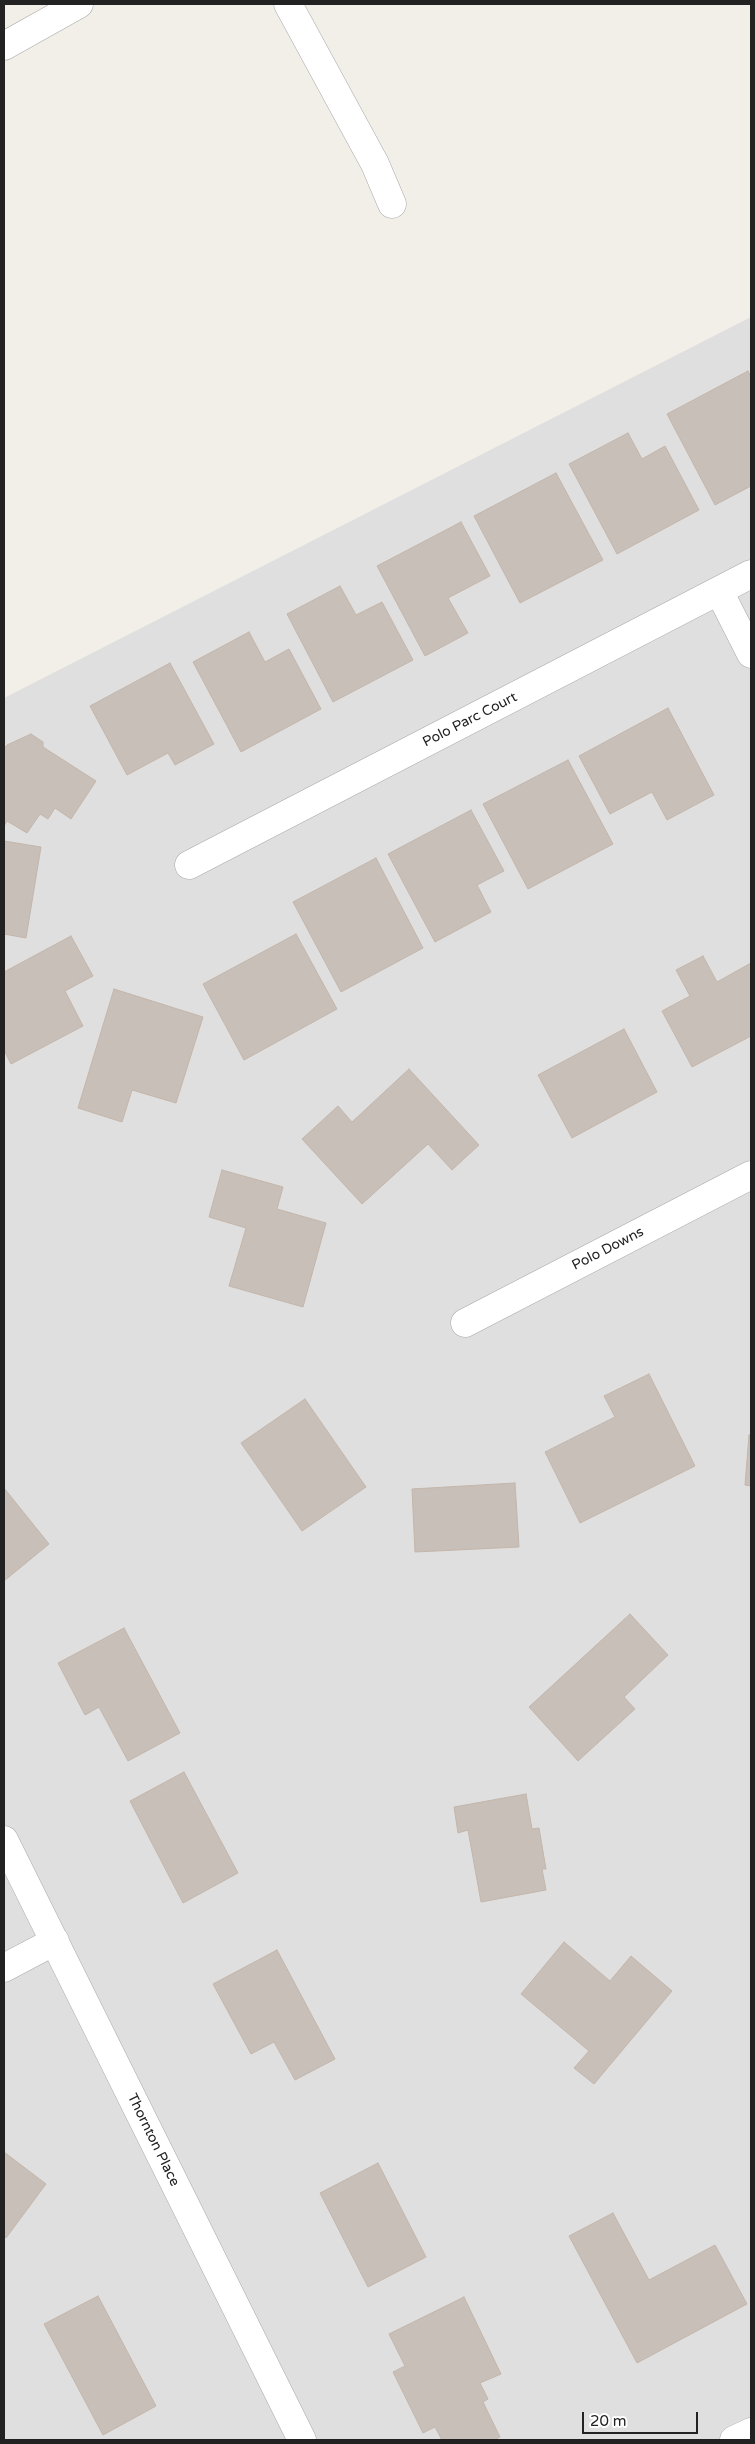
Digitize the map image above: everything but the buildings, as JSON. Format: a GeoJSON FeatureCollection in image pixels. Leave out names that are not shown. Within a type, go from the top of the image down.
{"type":"FeatureCollection","features":[{"type":"Feature","properties":{"kind":"street"},"geometry":{"type":"LineString","coordinates":[[4,46],[79,4]]}},
{"type":"Feature","properties":{"kind":"street"},"geometry":{"type":"LineString","coordinates":[[288,4],[375,164],[392,204]]}},
{"type":"Feature","properties":{"kind":"street","name":"Polo Parc Court"},"geometry":{"type":"LineString","coordinates":[[189,865],[751,574]]}},
{"type":"Feature","properties":{"kind":"street"},"geometry":{"type":"LineString","coordinates":[[719,591],[751,654]]}},
{"type":"Feature","properties":{"kind":"street","name":"Polo Downs"},"geometry":{"type":"LineString","coordinates":[[465,1323],[751,1176]]}},
{"type":"Feature","properties":{"kind":"street","name":"Thornton Place"},"geometry":{"type":"LineString","coordinates":[[4,1840],[302,2440]]}},
{"type":"Feature","properties":{"kind":"street"},"geometry":{"type":"LineString","coordinates":[[4,1968],[55,1942]]}},
{"type":"Feature","properties":{"kind":"street"},"geometry":{"type":"LineString","coordinates":[[734,2440],[751,2432]]}},
{"type":"Feature","properties":{"kind":"shaded area"},"geometry":{"type":"Polygon","coordinates":[[[751,317],[751,2440],[4,2440],[4,698],[751,317]]]}}]}
